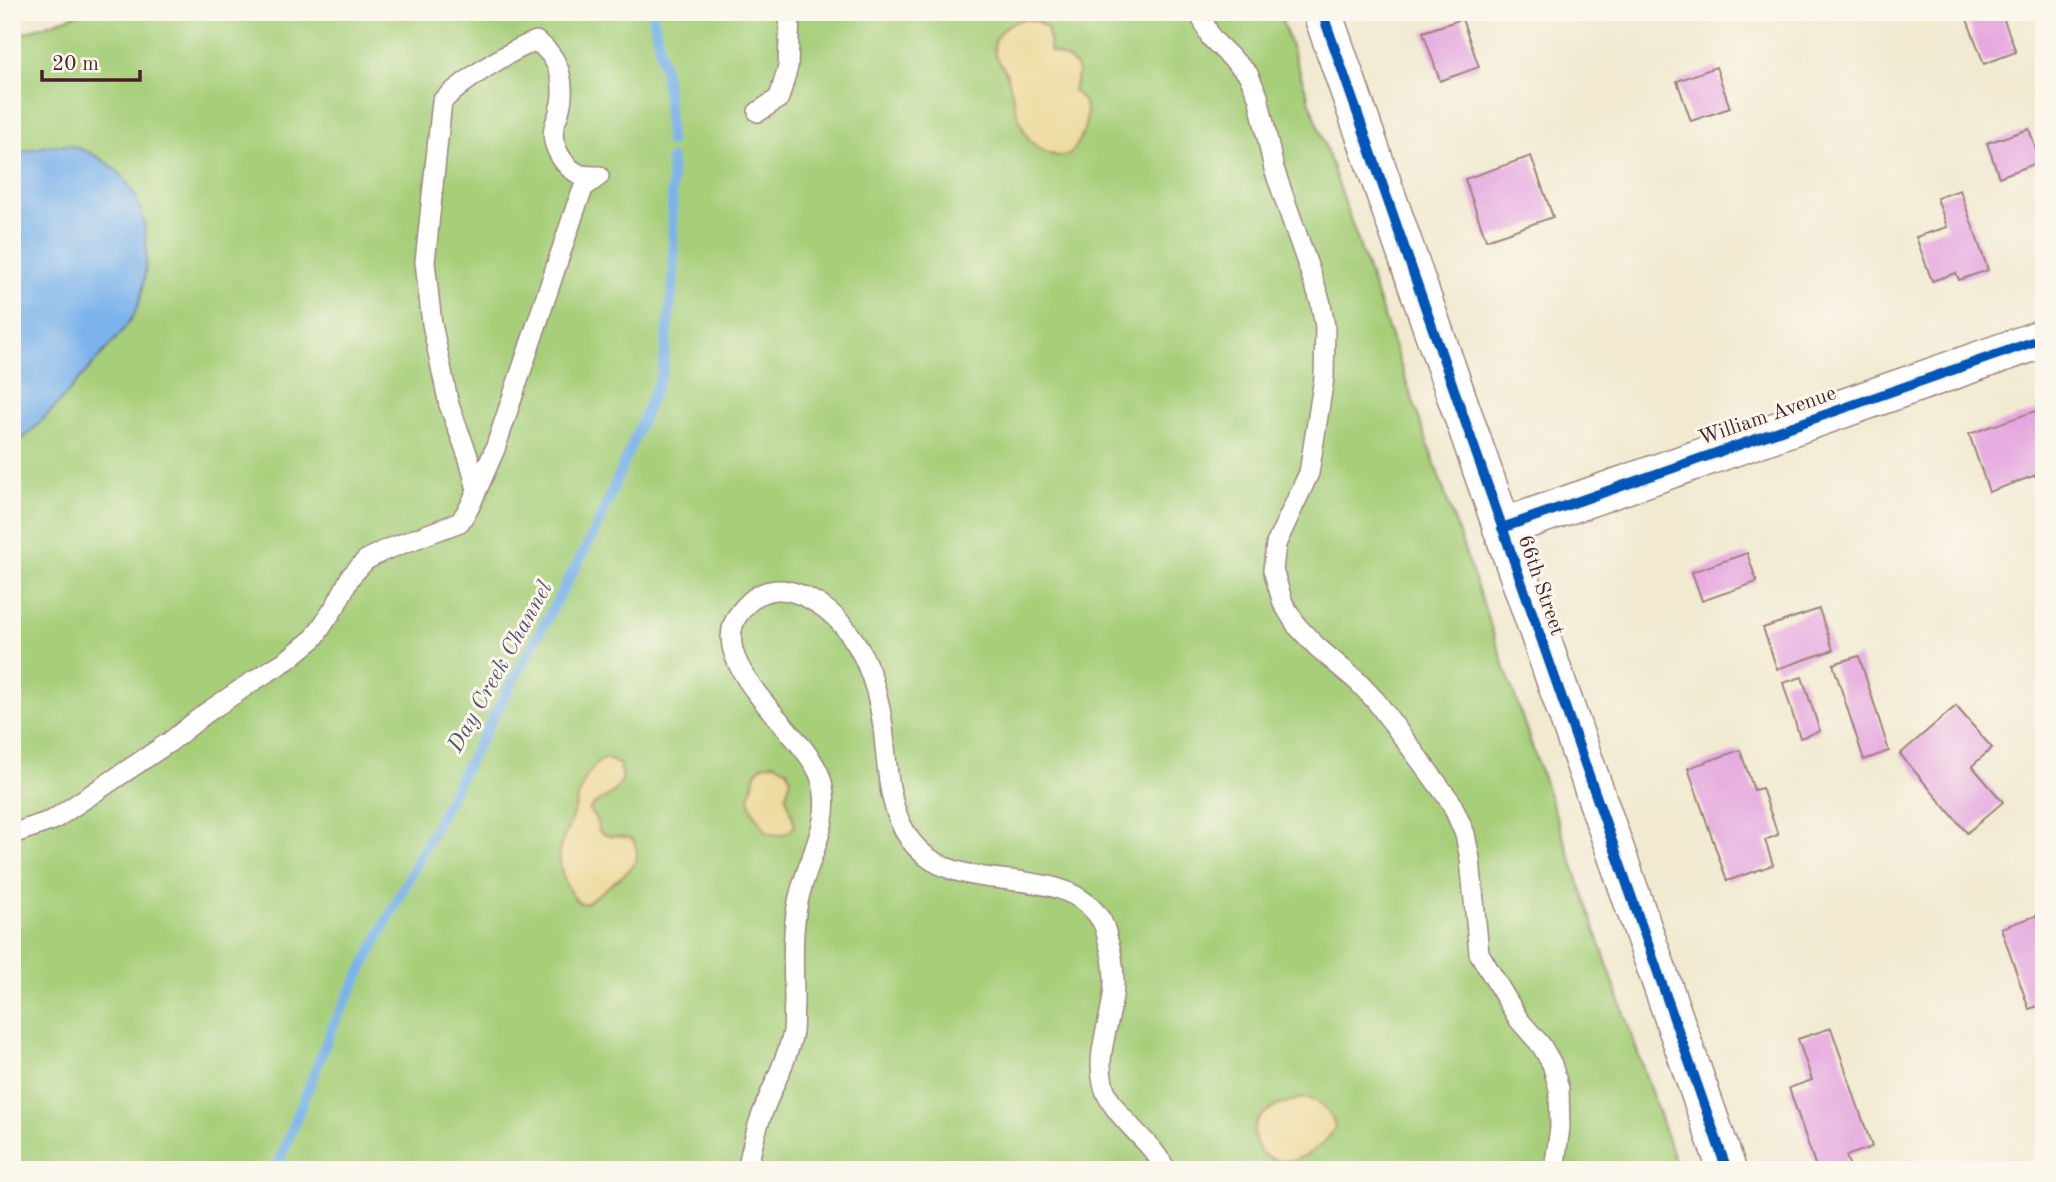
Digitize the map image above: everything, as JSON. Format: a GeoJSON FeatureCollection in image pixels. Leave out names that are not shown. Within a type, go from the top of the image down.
{"type":"FeatureCollection","features":[{"type":"Feature","properties":{"kind":"street","name":"66th Street"},"geometry":{"type":"LineString","coordinates":[[1322,12],[1727,1170]]}},
{"type":"Feature","properties":{"kind":"street","name":"William Avenue"},"geometry":{"type":"LineString","coordinates":[[1502,528],[2044,338]]}},
{"type":"Feature","properties":{"kind":"lane"},"geometry":{"type":"LineString","coordinates":[[758,112],[779,98],[788,67],[790,12]]}},
{"type":"Feature","properties":{"kind":"lane"},"geometry":{"type":"LineString","coordinates":[[1199,12],[1211,37],[1248,74],[1258,96],[1274,169],[1320,300],[1325,326],[1324,377],[1309,473],[1276,544],[1273,570],[1283,603],[1297,626],[1376,701],[1451,802],[1465,834],[1470,859],[1479,953],[1519,1020],[1547,1055],[1559,1088],[1560,1128],[1554,1170]]}},
{"type":"Feature","properties":{"kind":"lane"},"geometry":{"type":"LineString","coordinates":[[12,834],[53,820],[171,741],[226,699],[287,660],[314,638],[351,576],[366,560],[460,522],[470,506],[495,449],[577,204],[584,187],[598,176],[581,175],[561,159],[553,130],[560,110],[563,81],[556,62],[545,47],[536,41],[501,58],[458,87],[442,102],[425,262],[432,324],[449,405],[477,489]]}},
{"type":"Feature","properties":{"kind":"lane"},"geometry":{"type":"LineString","coordinates":[[747,1170],[761,1115],[793,1031],[798,901],[817,845],[825,810],[820,777],[806,752],[751,685],[735,658],[732,637],[736,617],[754,596],[779,589],[810,598],[834,615],[863,652],[882,722],[893,800],[902,828],[926,858],[985,879],[1029,882],[1059,888],[1086,899],[1104,922],[1111,948],[1114,984],[1100,1063],[1103,1086],[1111,1103],[1160,1158],[1166,1170]]}},
{"type":"Feature","properties":{"kind":"green space"},"geometry":{"type":"Polygon","coordinates":[[[84,12],[1279,12],[1678,1170],[12,1170],[12,37],[84,12]]]}},
{"type":"Feature","properties":{"kind":"sand"},"geometry":{"type":"Polygon","coordinates":[[[1027,19],[1048,29],[1050,51],[1067,59],[1077,69],[1073,91],[1086,106],[1086,119],[1078,144],[1064,156],[1041,150],[1028,137],[1019,118],[1006,73],[994,50],[996,39],[1005,27],[1027,19]]]}},
{"type":"Feature","properties":{"kind":"sand"},"geometry":{"type":"Polygon","coordinates":[[[605,758],[619,764],[623,777],[611,794],[589,810],[602,833],[633,840],[636,861],[628,872],[587,903],[579,903],[564,880],[559,851],[585,780],[590,771],[605,758]]]}},
{"type":"Feature","properties":{"kind":"sand"},"geometry":{"type":"Polygon","coordinates":[[[775,763],[787,770],[791,779],[786,796],[795,825],[786,833],[778,835],[766,831],[752,809],[749,797],[757,771],[763,765],[775,763]]]}},
{"type":"Feature","properties":{"kind":"sand"},"geometry":{"type":"Polygon","coordinates":[[[1302,1098],[1314,1100],[1327,1111],[1335,1127],[1332,1133],[1314,1150],[1299,1158],[1281,1161],[1262,1154],[1255,1141],[1254,1131],[1262,1115],[1281,1104],[1302,1098]]]}},
{"type":"Feature","properties":{"kind":"water"},"geometry":{"type":"Polygon","coordinates":[[[68,145],[106,162],[130,187],[138,203],[146,240],[144,283],[141,298],[124,330],[55,407],[12,448],[12,154],[47,146],[68,145]]]}},
{"type":"Feature","properties":{"kind":"building"},"geometry":{"type":"Polygon","coordinates":[[[2001,12],[2016,52],[1984,64],[1965,14],[2001,12]]]}},
{"type":"Feature","properties":{"kind":"building"},"geometry":{"type":"Polygon","coordinates":[[[1462,19],[1479,67],[1440,81],[1423,32],[1462,19]]]}},
{"type":"Feature","properties":{"kind":"building"},"geometry":{"type":"Polygon","coordinates":[[[1716,67],[1730,108],[1691,121],[1677,81],[1716,67]]]}},
{"type":"Feature","properties":{"kind":"building"},"geometry":{"type":"Polygon","coordinates":[[[2029,129],[2040,162],[1999,177],[1987,143],[2029,129]]]}},
{"type":"Feature","properties":{"kind":"building"},"geometry":{"type":"Polygon","coordinates":[[[1531,156],[1553,217],[1486,240],[1465,179],[1531,156]]]}},
{"type":"Feature","properties":{"kind":"building"},"geometry":{"type":"Polygon","coordinates":[[[1960,190],[1988,270],[1959,280],[1956,273],[1932,281],[1916,237],[1947,227],[1937,198],[1960,190]]]}},
{"type":"Feature","properties":{"kind":"building"},"geometry":{"type":"Polygon","coordinates":[[[2044,192],[2044,216],[2035,195],[2044,192]]]}},
{"type":"Feature","properties":{"kind":"building"},"geometry":{"type":"Polygon","coordinates":[[[2044,408],[2044,486],[2039,474],[1989,492],[1969,434],[2044,408]]]}},
{"type":"Feature","properties":{"kind":"building"},"geometry":{"type":"Polygon","coordinates":[[[1747,553],[1757,582],[1702,601],[1692,572],[1747,553]]]}},
{"type":"Feature","properties":{"kind":"building"},"geometry":{"type":"Polygon","coordinates":[[[1819,609],[1833,650],[1777,669],[1763,628],[1819,609]]]}},
{"type":"Feature","properties":{"kind":"building"},"geometry":{"type":"Polygon","coordinates":[[[1859,656],[1889,751],[1864,760],[1833,664],[1859,656]]]}},
{"type":"Feature","properties":{"kind":"building"},"geometry":{"type":"Polygon","coordinates":[[[1802,677],[1820,731],[1800,738],[1783,683],[1802,677]]]}},
{"type":"Feature","properties":{"kind":"building"},"geometry":{"type":"Polygon","coordinates":[[[1956,706],[1992,748],[1972,766],[2003,802],[1967,833],[1900,754],[1956,706]]]}},
{"type":"Feature","properties":{"kind":"building"},"geometry":{"type":"Polygon","coordinates":[[[1740,750],[1754,790],[1762,788],[1778,835],[1765,840],[1773,865],[1727,881],[1688,768],[1740,750]]]}},
{"type":"Feature","properties":{"kind":"building"},"geometry":{"type":"Polygon","coordinates":[[[2044,913],[2044,1004],[2029,1009],[2001,928],[2044,913]]]}},
{"type":"Feature","properties":{"kind":"building"},"geometry":{"type":"Polygon","coordinates":[[[1831,1028],[1872,1147],[1846,1156],[1851,1169],[1848,1170],[1817,1170],[1789,1088],[1812,1080],[1798,1039],[1831,1028]]]}},
{"type":"Feature","properties":{"kind":"waterway","name":"Day Creek Channel"},"geometry":{"type":"LineString","coordinates":[[652,12],[666,80],[670,142]]}},
{"type":"Feature","properties":{"kind":"waterway","name":"Day Creek Channel"},"geometry":{"type":"LineString","coordinates":[[276,1170],[332,1028],[460,778],[594,533],[662,374],[674,277],[671,159]]}},
{"type":"Feature","properties":{"kind":"cycle path"},"geometry":{"type":"LineString","coordinates":[[1322,12],[1727,1170]]}},
{"type":"Feature","properties":{"kind":"cycle path"},"geometry":{"type":"LineString","coordinates":[[1502,528],[2044,338]]}}]}
